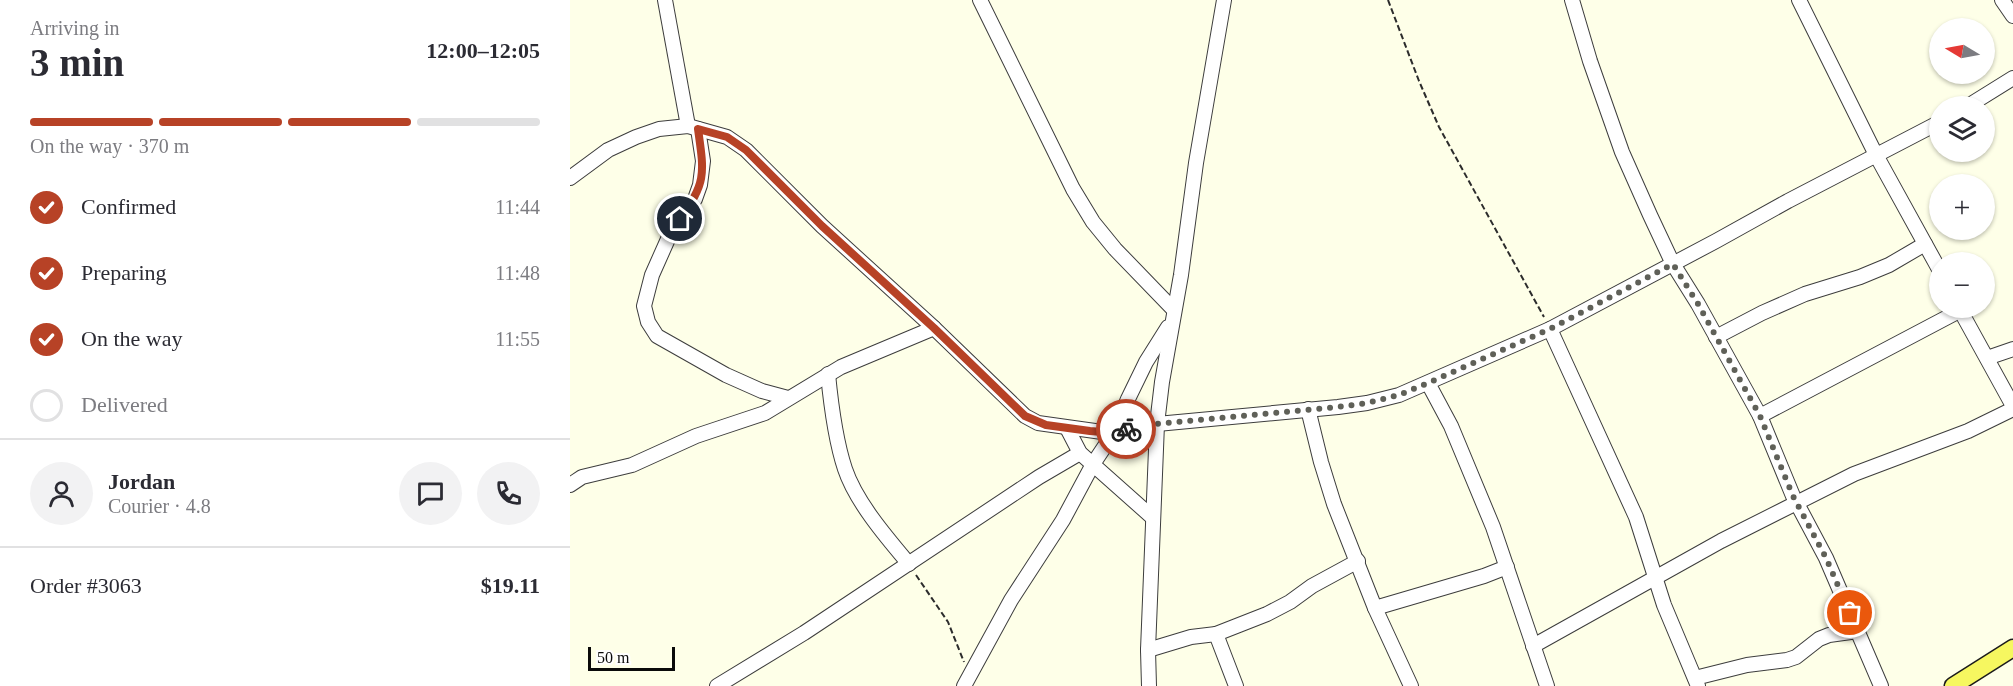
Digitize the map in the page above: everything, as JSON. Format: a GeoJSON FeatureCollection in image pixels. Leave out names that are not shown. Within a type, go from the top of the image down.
{"type":"FeatureCollection","features":[{"type":"Feature","properties":{"kind":"main road"},"geometry":{"type":"LineString","coordinates":[[1953,686],[2013,648]]}},
{"type":"Feature","properties":{"kind":"street"},"geometry":{"type":"LineString","coordinates":[[665,0],[693,128],[703,160],[700,185],[695,199],[668,239],[652,275],[644,306],[648,322],[657,336],[681,351],[744,384],[788,398]]}},
{"type":"Feature","properties":{"kind":"street"},"geometry":{"type":"LineString","coordinates":[[980,0],[1073,189],[1093,222],[1172,316]]}},
{"type":"Feature","properties":{"kind":"street"},"geometry":{"type":"LineString","coordinates":[[1149,686],[1148,650],[1156,424],[1224,0]]}},
{"type":"Feature","properties":{"kind":"street"},"geometry":{"type":"LineString","coordinates":[[1572,0],[1590,61],[1622,152],[1673,264],[1760,416],[1797,504],[1826,558],[1881,686]]}},
{"type":"Feature","properties":{"kind":"street"},"geometry":{"type":"LineString","coordinates":[[1799,0],[1876,154],[1929,252]]}},
{"type":"Feature","properties":{"kind":"street"},"geometry":{"type":"LineString","coordinates":[[2002,0],[2013,16]]}},
{"type":"Feature","properties":{"kind":"street"},"geometry":{"type":"LineString","coordinates":[[1984,96],[2013,78]]}},
{"type":"Feature","properties":{"kind":"street"},"geometry":{"type":"LineString","coordinates":[[570,178],[608,150],[659,129],[693,128],[727,137],[746,150],[822,226],[934,328],[1025,416],[1038,423],[1102,432],[1156,424],[1367,403],[1399,395],[1550,329],[1929,128]]}},
{"type":"Feature","properties":{"kind":"street"},"geometry":{"type":"LineString","coordinates":[[1716,337],[1805,294],[1860,277],[1888,265],[1925,244]]}},
{"type":"Feature","properties":{"kind":"street"},"geometry":{"type":"LineString","coordinates":[[968,682],[1000,618],[1063,520],[1115,431],[1146,362],[1172,316]]}},
{"type":"Feature","properties":{"kind":"street"},"geometry":{"type":"LineString","coordinates":[[1760,416],[1943,318]]}},
{"type":"Feature","properties":{"kind":"street"},"geometry":{"type":"LineString","coordinates":[[1533,646],[1721,541],[1854,474],[1968,431],[2013,408],[1965,318]]}},
{"type":"Feature","properties":{"kind":"street"},"geometry":{"type":"LineString","coordinates":[[570,485],[582,477],[626,467],[696,436],[756,416],[828,374],[934,328]]}},
{"type":"Feature","properties":{"kind":"street"},"geometry":{"type":"LineString","coordinates":[[1550,329],[1636,516],[1656,579],[1697,682],[1747,665],[1787,660],[1796,657],[1828,635],[1858,631]]}},
{"type":"Feature","properties":{"kind":"street"},"geometry":{"type":"LineString","coordinates":[[1987,358],[2013,349]]}},
{"type":"Feature","properties":{"kind":"street"},"geometry":{"type":"LineString","coordinates":[[828,374],[831,406],[845,470],[853,487],[882,532],[909,564]]}},
{"type":"Feature","properties":{"kind":"street"},"geometry":{"type":"LineString","coordinates":[[1428,383],[1451,426],[1493,527],[1547,686]]}},
{"type":"Feature","properties":{"kind":"street"},"geometry":{"type":"LineString","coordinates":[[1308,409],[1334,504],[1376,608],[1411,686]]}},
{"type":"Feature","properties":{"kind":"street"},"geometry":{"type":"LineString","coordinates":[[1067,428],[1080,453],[1152,517]]}},
{"type":"Feature","properties":{"kind":"street"},"geometry":{"type":"LineString","coordinates":[[717,686],[804,633],[1039,477],[1080,453]]}},
{"type":"Feature","properties":{"kind":"street"},"geometry":{"type":"LineString","coordinates":[[1148,650],[1191,637],[1216,634],[1267,614],[1358,561]]}},
{"type":"Feature","properties":{"kind":"street"},"geometry":{"type":"LineString","coordinates":[[1376,608],[1507,567]]}},
{"type":"Feature","properties":{"kind":"street"},"geometry":{"type":"LineString","coordinates":[[1216,634],[1236,686]]}},
{"type":"Feature","properties":{"kind":"path"},"geometry":{"type":"LineString","coordinates":[[1388,0],[1439,127],[1550,329]]}},
{"type":"Feature","properties":{"kind":"path"},"geometry":{"type":"LineString","coordinates":[[909,564],[948,622],[968,682]]}},
{"type":"Feature","properties":{"kind":"way so far"},"geometry":{"type":"LineString","coordinates":[[1126,429],[1290,410],[1338,407],[1399,395],[1550,329],[1673,264],[1698,304],[1760,416],[1793,496],[1826,558],[1850,613]]}},
{"type":"Feature","properties":{"kind":"route"},"geometry":{"type":"LineString","coordinates":[[680,219],[695,199],[700,185],[703,160],[698,129],[727,137],[746,150],[786,192],[934,328],[1025,416],[1046,425],[1090,431],[1126,429]]}}]}
